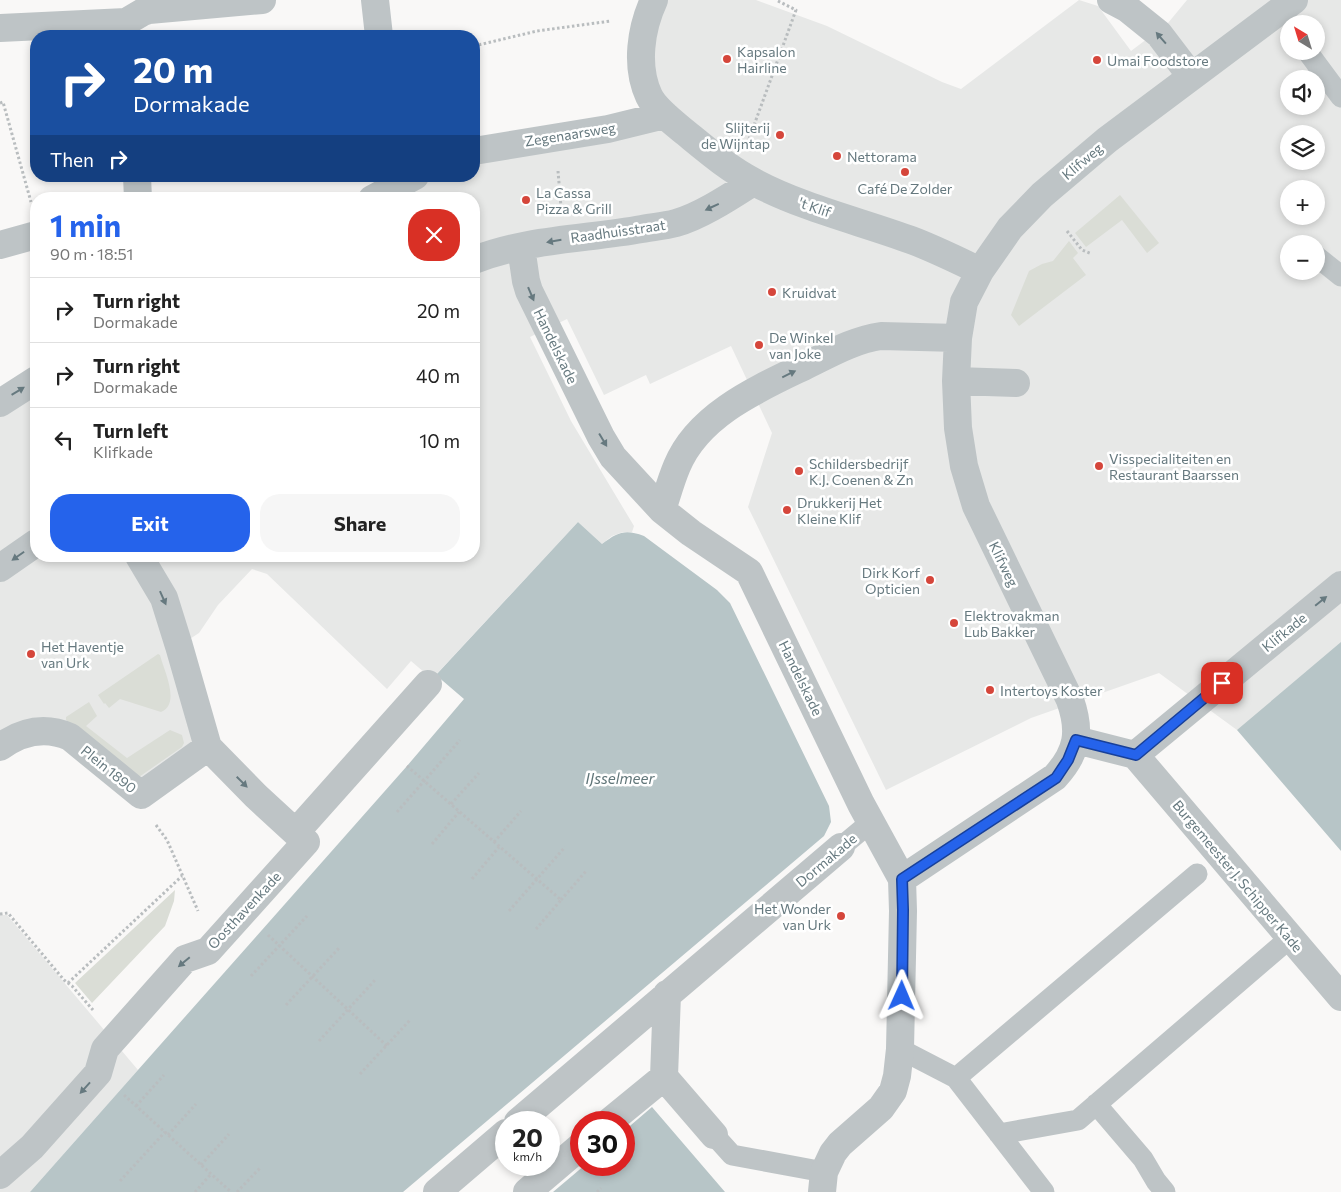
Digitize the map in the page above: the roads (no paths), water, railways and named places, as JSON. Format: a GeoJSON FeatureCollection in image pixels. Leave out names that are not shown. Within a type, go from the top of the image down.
{"type":"FeatureCollection","features":[{"type":"Feature","properties":{"kind":"street"},"geometry":{"type":"LineString","coordinates":[[0,28],[126,29],[143,12],[149,10],[262,0]]}},
{"type":"Feature","properties":{"kind":"street"},"geometry":{"type":"LineString","coordinates":[[375,0],[378,30]]}},
{"type":"Feature","properties":{"kind":"street","name":"'t Klif"},"geometry":{"type":"LineString","coordinates":[[654,0],[645,22],[642,40],[642,77],[650,97],[665,115],[725,164],[754,182],[787,198],[923,245],[980,271]]}},
{"type":"Feature","properties":{"kind":"street"},"geometry":{"type":"LineString","coordinates":[[1111,0],[1128,9],[1159,34],[1191,76]]}},
{"type":"Feature","properties":{"kind":"street","name":"Klifweg"},"geometry":{"type":"LineString","coordinates":[[1076,740],[1077,728],[1070,700],[976,506],[964,466],[958,428],[956,381],[958,338],[964,302],[980,271],[1010,228],[1042,195],[1107,140],[1191,76],[1287,13]]}},
{"type":"Feature","properties":{"kind":"street","name":"Zegenaarsweg"},"geometry":{"type":"LineString","coordinates":[[480,150],[608,129],[665,115]]}},
{"type":"Feature","properties":{"kind":"street"},"geometry":{"type":"LineString","coordinates":[[383,192],[398,182]]}},
{"type":"Feature","properties":{"kind":"street","name":"Raadhuisstraat"},"geometry":{"type":"LineString","coordinates":[[480,258],[506,249],[677,223],[724,200],[754,182]]}},
{"type":"Feature","properties":{"kind":"street"},"geometry":{"type":"LineString","coordinates":[[0,245],[30,237]]}},
{"type":"Feature","properties":{"kind":"street","name":"Handelskade"},"geometry":{"type":"LineString","coordinates":[[521,247],[529,291],[590,418],[613,457],[662,510],[749,572],[871,822],[902,879]]}},
{"type":"Feature","properties":{"kind":"street"},"geometry":{"type":"LineString","coordinates":[[662,510],[677,465],[687,449],[716,416],[745,396],[848,345],[870,337],[958,338]]}},
{"type":"Feature","properties":{"kind":"street"},"geometry":{"type":"LineString","coordinates":[[956,381],[1016,383]]}},
{"type":"Feature","properties":{"kind":"street"},"geometry":{"type":"LineString","coordinates":[[0,403],[30,384]]}},
{"type":"Feature","properties":{"kind":"street"},"geometry":{"type":"LineString","coordinates":[[0,568],[30,547]]}},
{"type":"Feature","properties":{"kind":"street"},"geometry":{"type":"LineString","coordinates":[[143,562],[164,598],[208,747],[256,796],[296,832],[428,684]]}},
{"type":"Feature","properties":{"kind":"street","name":"Klifkade"},"geometry":{"type":"LineString","coordinates":[[1136,755],[1341,585]]}},
{"type":"Feature","properties":{"kind":"street","name":"Plein 1890"},"geometry":{"type":"LineString","coordinates":[[0,747],[22,735],[36,732],[57,732],[70,738],[141,795],[208,747]]}},
{"type":"Feature","properties":{"kind":"street"},"geometry":{"type":"LineString","coordinates":[[823,1182],[833,1153],[840,1144],[881,1108],[889,1098],[898,1076],[903,910],[902,879],[1056,778],[1068,760],[1076,740],[1136,755]]}},
{"type":"Feature","properties":{"kind":"street","name":"Burgemeester J. Schipper Kade"},"geometry":{"type":"LineString","coordinates":[[1136,755],[1341,997]]}},
{"type":"Feature","properties":{"kind":"street","name":"Oosthavenkade"},"geometry":{"type":"LineString","coordinates":[[0,1175],[32,1148],[98,1073],[105,1049],[186,959],[208,951],[306,842],[296,832]]}},
{"type":"Feature","properties":{"kind":"street","name":"Dormakade"},"geometry":{"type":"LineString","coordinates":[[531,1111],[841,848]]}},
{"type":"Feature","properties":{"kind":"street"},"geometry":{"type":"LineString","coordinates":[[667,994],[664,1077],[714,1135]]}},
{"type":"Feature","properties":{"kind":"street"},"geometry":{"type":"LineString","coordinates":[[622,1111],[664,1077]]}},
{"type":"Feature","properties":{"kind":"street"},"geometry":{"type":"LineString","coordinates":[[437,1192],[495,1142]]}},
{"type":"Feature","properties":{"kind":"street"},"geometry":{"type":"LineString","coordinates":[[527,1192],[570,1155]]}},
{"type":"Feature","properties":{"kind":"lane"},"geometry":{"type":"LineString","coordinates":[[1314,60],[1341,97]]}},
{"type":"Feature","properties":{"kind":"lane"},"geometry":{"type":"LineString","coordinates":[[1325,263],[1341,276]]}},
{"type":"Feature","properties":{"kind":"lane","name":"Dormakade"},"geometry":{"type":"LineString","coordinates":[[841,848],[871,822]]}},
{"type":"Feature","properties":{"kind":"lane"},"geometry":{"type":"LineString","coordinates":[[956,1078],[1197,874]]}},
{"type":"Feature","properties":{"kind":"lane"},"geometry":{"type":"LineString","coordinates":[[999,1134],[1078,1120],[1290,938]]}},
{"type":"Feature","properties":{"kind":"lane"},"geometry":{"type":"LineString","coordinates":[[900,1049],[956,1078],[1044,1192]]}},
{"type":"Feature","properties":{"kind":"lane"},"geometry":{"type":"LineString","coordinates":[[1096,1104],[1143,1159],[1165,1192]]}},
{"type":"Feature","properties":{"kind":"lane"},"geometry":{"type":"LineString","coordinates":[[714,1135],[732,1155],[823,1182]]}},
{"type":"Feature","properties":{"kind":"water","name":"IJsselmeer"},"geometry":{"type":"Polygon","coordinates":[[[578,522],[602,544],[617,534],[627,532],[644,536],[717,590],[730,603],[829,806],[831,822],[824,836],[499,1111],[495,1111],[495,1114],[403,1192],[30,1192],[464,699],[436,675],[578,522]]]}},
{"type":"Feature","properties":{"kind":"water"},"geometry":{"type":"Polygon","coordinates":[[[1341,642],[1341,851],[1237,730],[1341,642]]]}},
{"type":"Feature","properties":{"kind":"water"},"geometry":{"type":"Polygon","coordinates":[[[652,1107],[725,1192],[553,1192],[572,1176],[635,1176],[635,1122],[652,1107]]]}},
{"type":"Feature","properties":{"kind":"place","name":"Kapsalon Hairline"},"geometry":{"type":"Point","coordinates":[727,59]}},
{"type":"Feature","properties":{"kind":"place","name":"Umai Foodstore"},"geometry":{"type":"Point","coordinates":[1097,60]}},
{"type":"Feature","properties":{"kind":"place","name":"Slijterij de Wijntap"},"geometry":{"type":"Point","coordinates":[780,135]}},
{"type":"Feature","properties":{"kind":"place","name":"Nettorama"},"geometry":{"type":"Point","coordinates":[837,156]}},
{"type":"Feature","properties":{"kind":"place","name":"Café De Zolder"},"geometry":{"type":"Point","coordinates":[905,172]}},
{"type":"Feature","properties":{"kind":"place","name":"La Cassa Pizza & Grill"},"geometry":{"type":"Point","coordinates":[526,200]}},
{"type":"Feature","properties":{"kind":"place","name":"Kruidvat"},"geometry":{"type":"Point","coordinates":[772,292]}},
{"type":"Feature","properties":{"kind":"place","name":"De Winkel van Joke"},"geometry":{"type":"Point","coordinates":[759,345]}},
{"type":"Feature","properties":{"kind":"place","name":"Visspecialiteiten en Restaurant Baarssen"},"geometry":{"type":"Point","coordinates":[1099,466]}},
{"type":"Feature","properties":{"kind":"place","name":"Schildersbedrijf K.J. Coenen & Zn"},"geometry":{"type":"Point","coordinates":[799,471]}},
{"type":"Feature","properties":{"kind":"place","name":"Drukkerij Het Kleine Klif"},"geometry":{"type":"Point","coordinates":[787,510]}},
{"type":"Feature","properties":{"kind":"place","name":"Dirk Korf Opticien"},"geometry":{"type":"Point","coordinates":[930,580]}},
{"type":"Feature","properties":{"kind":"place","name":"Elektrovakman Lub Bakker"},"geometry":{"type":"Point","coordinates":[954,623]}},
{"type":"Feature","properties":{"kind":"place","name":"Het Haventje van Urk"},"geometry":{"type":"Point","coordinates":[31,654]}},
{"type":"Feature","properties":{"kind":"place","name":"Intertoys Koster"},"geometry":{"type":"Point","coordinates":[990,690]}},
{"type":"Feature","properties":{"kind":"place","name":"Het Wonder van Urk"},"geometry":{"type":"Point","coordinates":[841,916]}}]}
